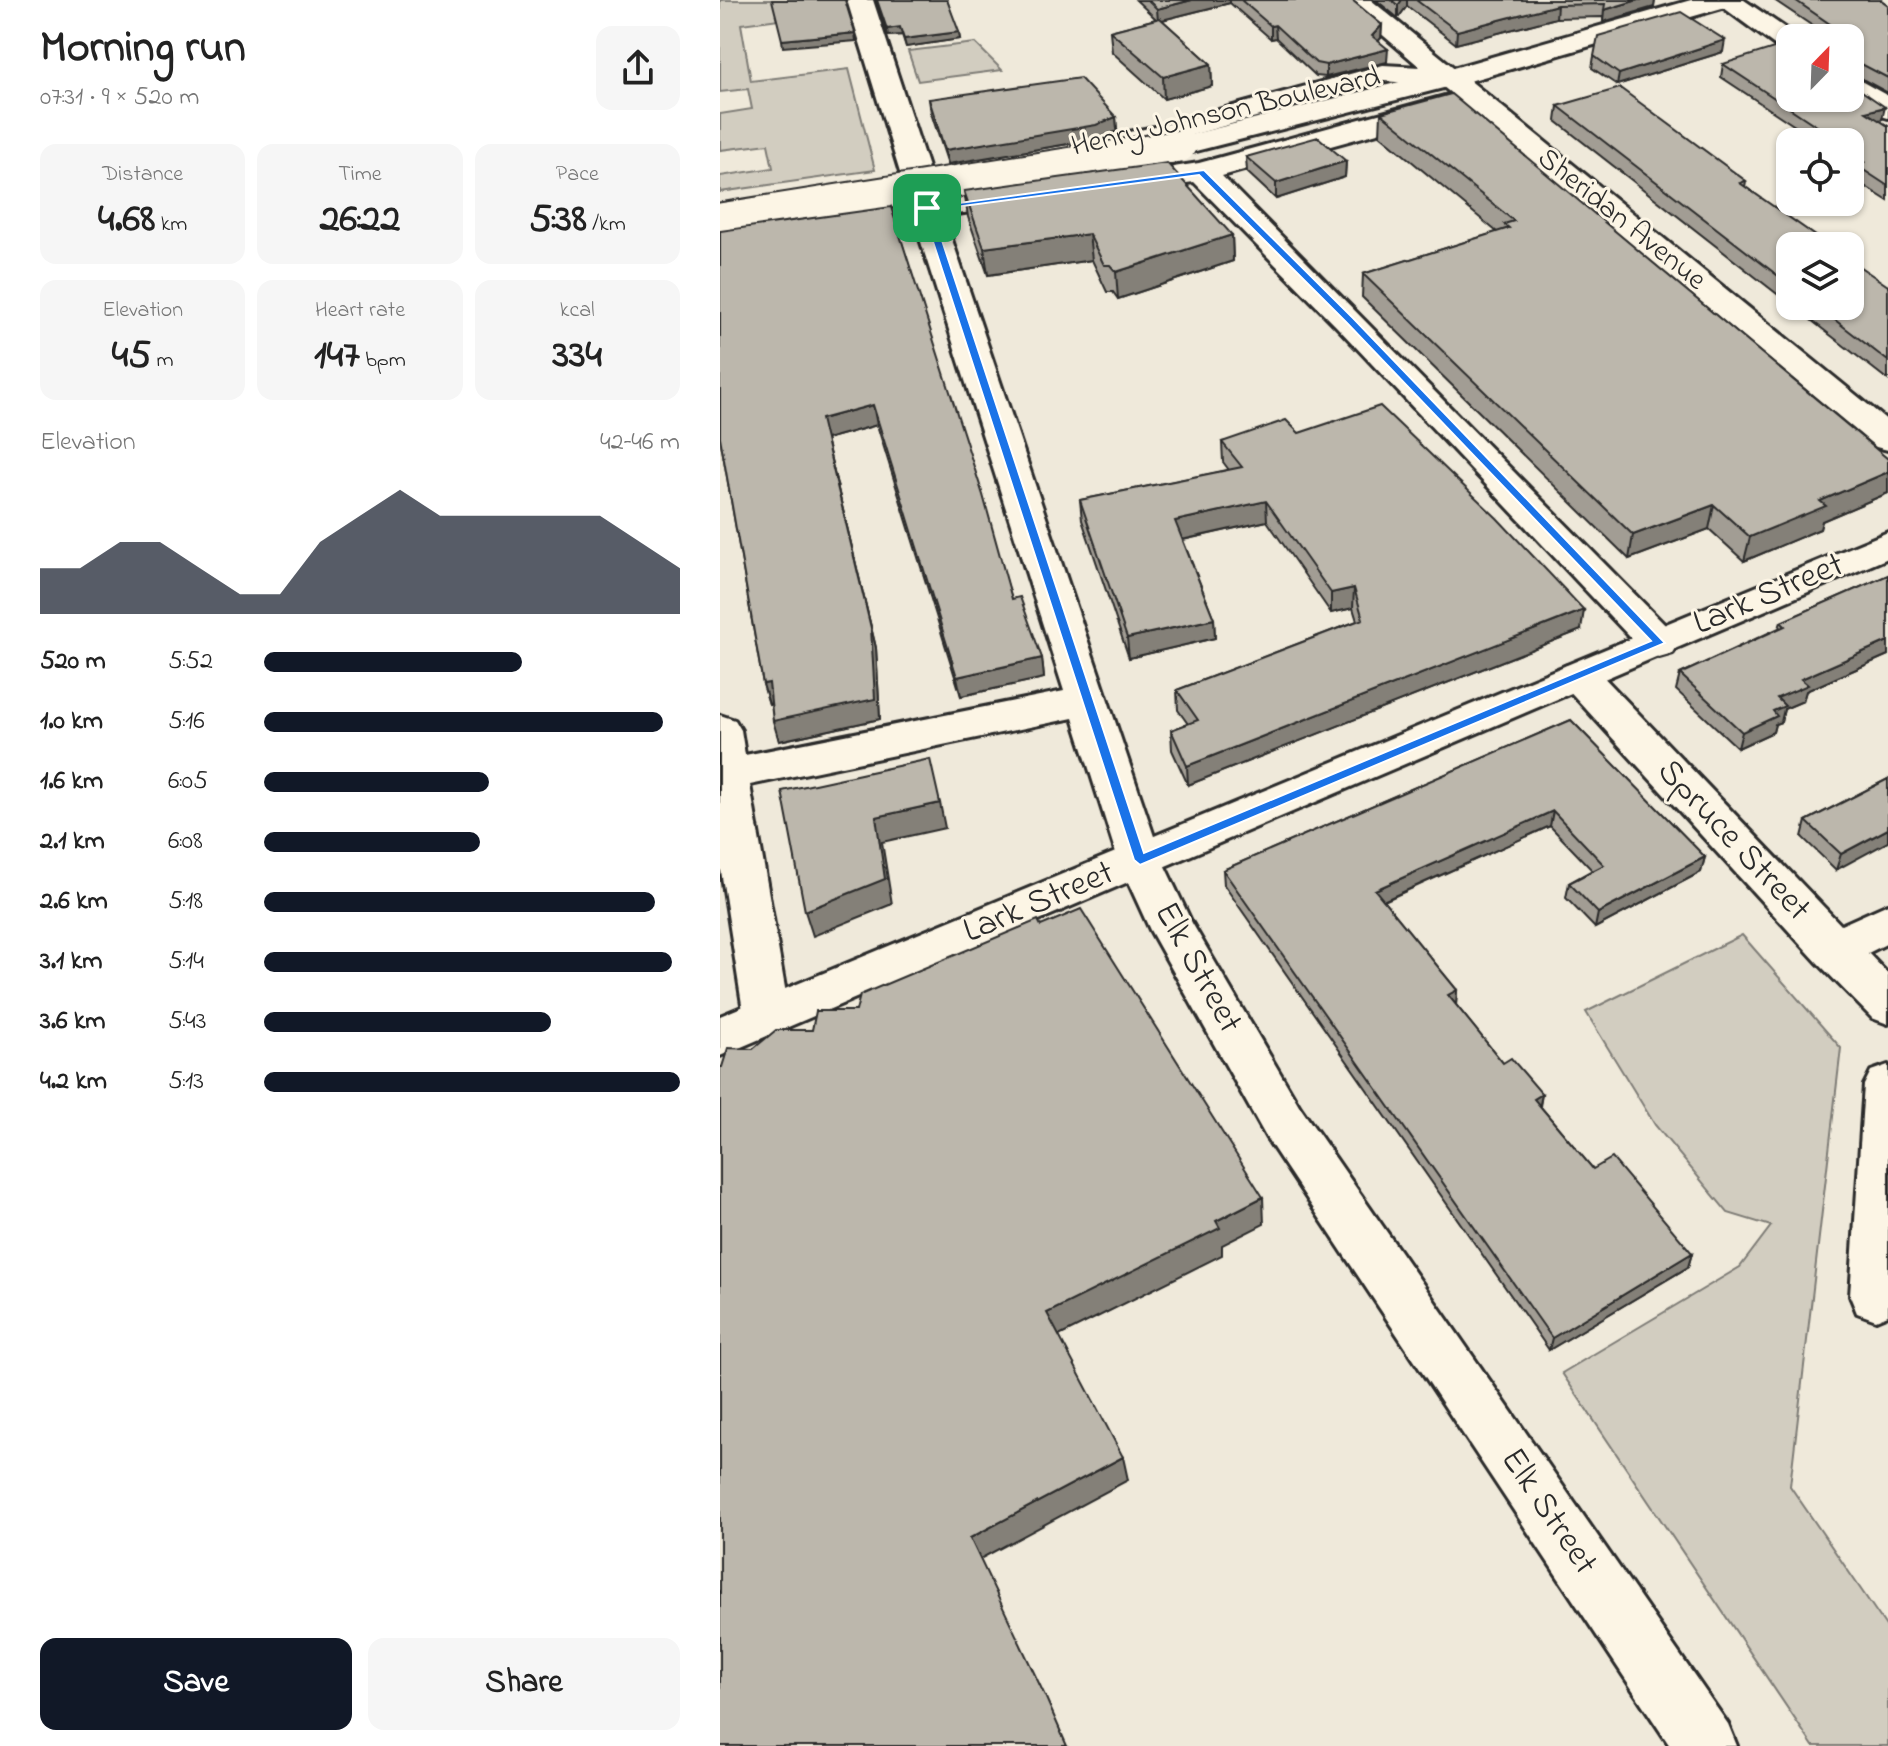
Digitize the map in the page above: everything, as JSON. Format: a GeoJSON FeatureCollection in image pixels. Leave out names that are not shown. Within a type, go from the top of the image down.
{"type":"FeatureCollection","features":[{"type":"Feature","properties":{"kind":"street","name":"Elk Street"},"geometry":{"type":"LineString","coordinates":[[860,0],[1140,860],[1173,930],[1283,1122],[1706,1746]]}},
{"type":"Feature","properties":{"kind":"street","name":"Sheridan Avenue"},"geometry":{"type":"LineString","coordinates":[[1355,0],[1888,439]]}},
{"type":"Feature","properties":{"kind":"street","name":"Henry Johnson Boulevard"},"geometry":{"type":"LineString","coordinates":[[720,239],[1163,134],[1383,73],[1460,88],[1720,0]]}},
{"type":"Feature","properties":{"kind":"street"},"geometry":{"type":"LineString","coordinates":[[1726,0],[1776,34]]}},
{"type":"Feature","properties":{"kind":"street"},"geometry":{"type":"LineString","coordinates":[[1460,88],[1190,159],[1659,643]]}},
{"type":"Feature","properties":{"kind":"street"},"geometry":{"type":"LineString","coordinates":[[1864,93],[1888,109]]}},
{"type":"Feature","properties":{"kind":"street","name":"Henry Johnson Boulevard"},"geometry":{"type":"LineString","coordinates":[[720,207],[922,193],[1190,159]]}},
{"type":"Feature","properties":{"kind":"street","name":"Henry Johnson Boulevard"},"geometry":{"type":"LineString","coordinates":[[720,219],[1190,159]]}},
{"type":"Feature","properties":{"kind":"street","name":"Lark Street"},"geometry":{"type":"LineString","coordinates":[[720,1037],[1888,544]]}},
{"type":"Feature","properties":{"kind":"street","name":"Spruce Street"},"geometry":{"type":"LineString","coordinates":[[1579,676],[1888,1005]]}},
{"type":"Feature","properties":{"kind":"street"},"geometry":{"type":"LineString","coordinates":[[727,774],[1088,701]]}},
{"type":"Feature","properties":{"kind":"street"},"geometry":{"type":"LineString","coordinates":[[720,730],[767,1017]]}},
{"type":"Feature","properties":{"kind":"street"},"geometry":{"type":"LineString","coordinates":[[1834,950],[1888,922]]}},
{"type":"Feature","properties":{"kind":"street"},"geometry":{"type":"LineString","coordinates":[[1876,1296],[1888,1085]]}},
{"type":"Feature","properties":{"kind":"shaded area"},"geometry":{"type":"Polygon","coordinates":[[[720,0],[827,0],[831,12],[741,24],[751,81],[849,69],[875,170],[720,192],[720,176],[773,168],[768,144],[720,150],[720,114],[752,109],[748,89],[720,92],[720,0]]]}},
{"type":"Feature","properties":{"kind":"shaded area"},"geometry":{"type":"Polygon","coordinates":[[[975,43],[1002,70],[918,81],[908,51],[975,43]]]}},
{"type":"Feature","properties":{"kind":"shaded area"},"geometry":{"type":"Polygon","coordinates":[[[1742,935],[1841,1048],[1790,1486],[1888,1629],[1888,1746],[1813,1746],[1562,1373],[1740,1267],[1771,1226],[1728,1213],[1655,1125],[1586,1012],[1742,935]]]}},
{"type":"Feature","properties":{"kind":"building"},"geometry":{"type":"Polygon","coordinates":[[[772,0],[845,0],[855,33],[782,40],[772,0]]]}},
{"type":"Feature","properties":{"kind":"building"},"geometry":{"type":"Polygon","coordinates":[[[877,0],[947,0],[959,32],[904,39],[900,27],[887,29],[877,0]]]}},
{"type":"Feature","properties":{"kind":"building"},"geometry":{"type":"Polygon","coordinates":[[[1148,0],[1192,0],[1157,9],[1148,0]]]}},
{"type":"Feature","properties":{"kind":"building"},"geometry":{"type":"Polygon","coordinates":[[[1241,0],[1352,0],[1382,25],[1372,36],[1388,49],[1326,65],[1316,63],[1275,25],[1271,26],[1241,0]]]}},
{"type":"Feature","properties":{"kind":"building"},"geometry":{"type":"Polygon","coordinates":[[[1416,0],[1638,0],[1604,10],[1605,4],[1557,5],[1457,31],[1416,0]]]}},
{"type":"Feature","properties":{"kind":"building"},"geometry":{"type":"Polygon","coordinates":[[[1795,0],[1881,0],[1888,5],[1888,78],[1864,65],[1864,24],[1830,24],[1795,0]]]}},
{"type":"Feature","properties":{"kind":"building"},"geometry":{"type":"Polygon","coordinates":[[[1681,12],[1725,40],[1619,74],[1594,56],[1598,36],[1681,12]]]}},
{"type":"Feature","properties":{"kind":"building"},"geometry":{"type":"Polygon","coordinates":[[[1160,18],[1211,64],[1163,77],[1110,31],[1160,18]]]}},
{"type":"Feature","properties":{"kind":"building"},"geometry":{"type":"Polygon","coordinates":[[[1776,47],[1776,99],[1723,64],[1776,47]]]}},
{"type":"Feature","properties":{"kind":"building"},"geometry":{"type":"Polygon","coordinates":[[[1080,78],[1116,117],[1096,125],[945,150],[929,99],[1080,78]]]}},
{"type":"Feature","properties":{"kind":"building"},"geometry":{"type":"Polygon","coordinates":[[[1620,88],[1746,181],[1740,183],[1776,208],[1776,216],[1787,216],[1810,232],[1776,232],[1776,274],[1558,106],[1620,88]]]}},
{"type":"Feature","properties":{"kind":"building"},"geometry":{"type":"Polygon","coordinates":[[[1864,93],[1885,107],[1866,112],[1888,126],[1888,186],[1864,170],[1864,128],[1820,128],[1796,112],[1864,112],[1864,93]]]}},
{"type":"Feature","properties":{"kind":"building"},"geometry":{"type":"Polygon","coordinates":[[[1451,94],[1888,459],[1888,472],[1820,501],[1826,506],[1750,537],[1714,505],[1633,535],[1363,274],[1509,228],[1504,224],[1514,221],[1381,113],[1451,94]]]}},
{"type":"Feature","properties":{"kind":"building"},"geometry":{"type":"Polygon","coordinates":[[[1318,137],[1346,161],[1276,183],[1246,157],[1318,137]]]}},
{"type":"Feature","properties":{"kind":"building"},"geometry":{"type":"Polygon","coordinates":[[[1167,163],[1232,235],[1116,272],[1110,265],[1104,265],[1089,234],[984,248],[964,191],[1167,163]]]}},
{"type":"Feature","properties":{"kind":"building"},"geometry":{"type":"Polygon","coordinates":[[[891,207],[983,495],[1012,599],[1020,597],[1042,658],[957,677],[873,405],[821,419],[871,628],[875,699],[773,721],[769,683],[763,684],[720,437],[720,231],[891,207]]]}},
{"type":"Feature","properties":{"kind":"building"},"geometry":{"type":"Polygon","coordinates":[[[1864,270],[1888,286],[1888,361],[1835,320],[1864,320],[1864,270]]]}},
{"type":"Feature","properties":{"kind":"building"},"geometry":{"type":"Polygon","coordinates":[[[1380,406],[1497,518],[1584,610],[1187,766],[1171,730],[1198,720],[1177,690],[1363,619],[1354,588],[1331,593],[1266,501],[1175,521],[1214,619],[1127,638],[1080,500],[1242,467],[1222,442],[1286,420],[1299,433],[1380,406]]]}},
{"type":"Feature","properties":{"kind":"building"},"geometry":{"type":"Polygon","coordinates":[[[1888,575],[1888,641],[1801,679],[1808,685],[1777,698],[1785,706],[1773,711],[1777,716],[1742,732],[1680,674],[1785,626],[1781,622],[1888,575]]]}},
{"type":"Feature","properties":{"kind":"building"},"geometry":{"type":"Polygon","coordinates":[[[1571,720],[1705,857],[1598,913],[1569,883],[1604,865],[1553,811],[1375,890],[1457,990],[1448,995],[1503,1063],[1511,1058],[1542,1094],[1534,1099],[1593,1169],[1612,1158],[1692,1253],[1552,1338],[1223,870],[1571,720]]]}},
{"type":"Feature","properties":{"kind":"building"},"geometry":{"type":"Polygon","coordinates":[[[930,759],[940,803],[876,817],[885,879],[805,911],[782,791],[930,759]]]}},
{"type":"Feature","properties":{"kind":"building"},"geometry":{"type":"Polygon","coordinates":[[[1888,779],[1888,829],[1841,854],[1806,821],[1888,779]]]}},
{"type":"Feature","properties":{"kind":"building"},"geometry":{"type":"Polygon","coordinates":[[[1081,909],[1263,1197],[1216,1221],[1220,1228],[1047,1313],[1123,1457],[970,1538],[1067,1746],[720,1746],[720,1067],[728,1048],[753,1049],[776,1030],[812,1030],[816,1011],[856,1011],[860,995],[1038,920],[1041,926],[1081,909]]]}},
{"type":"Feature","properties":{"kind":"route"},"geometry":{"type":"LineString","coordinates":[[1201,172],[1349,320],[1659,643],[1140,860],[962,323],[927,208],[1201,172]]}}]}
